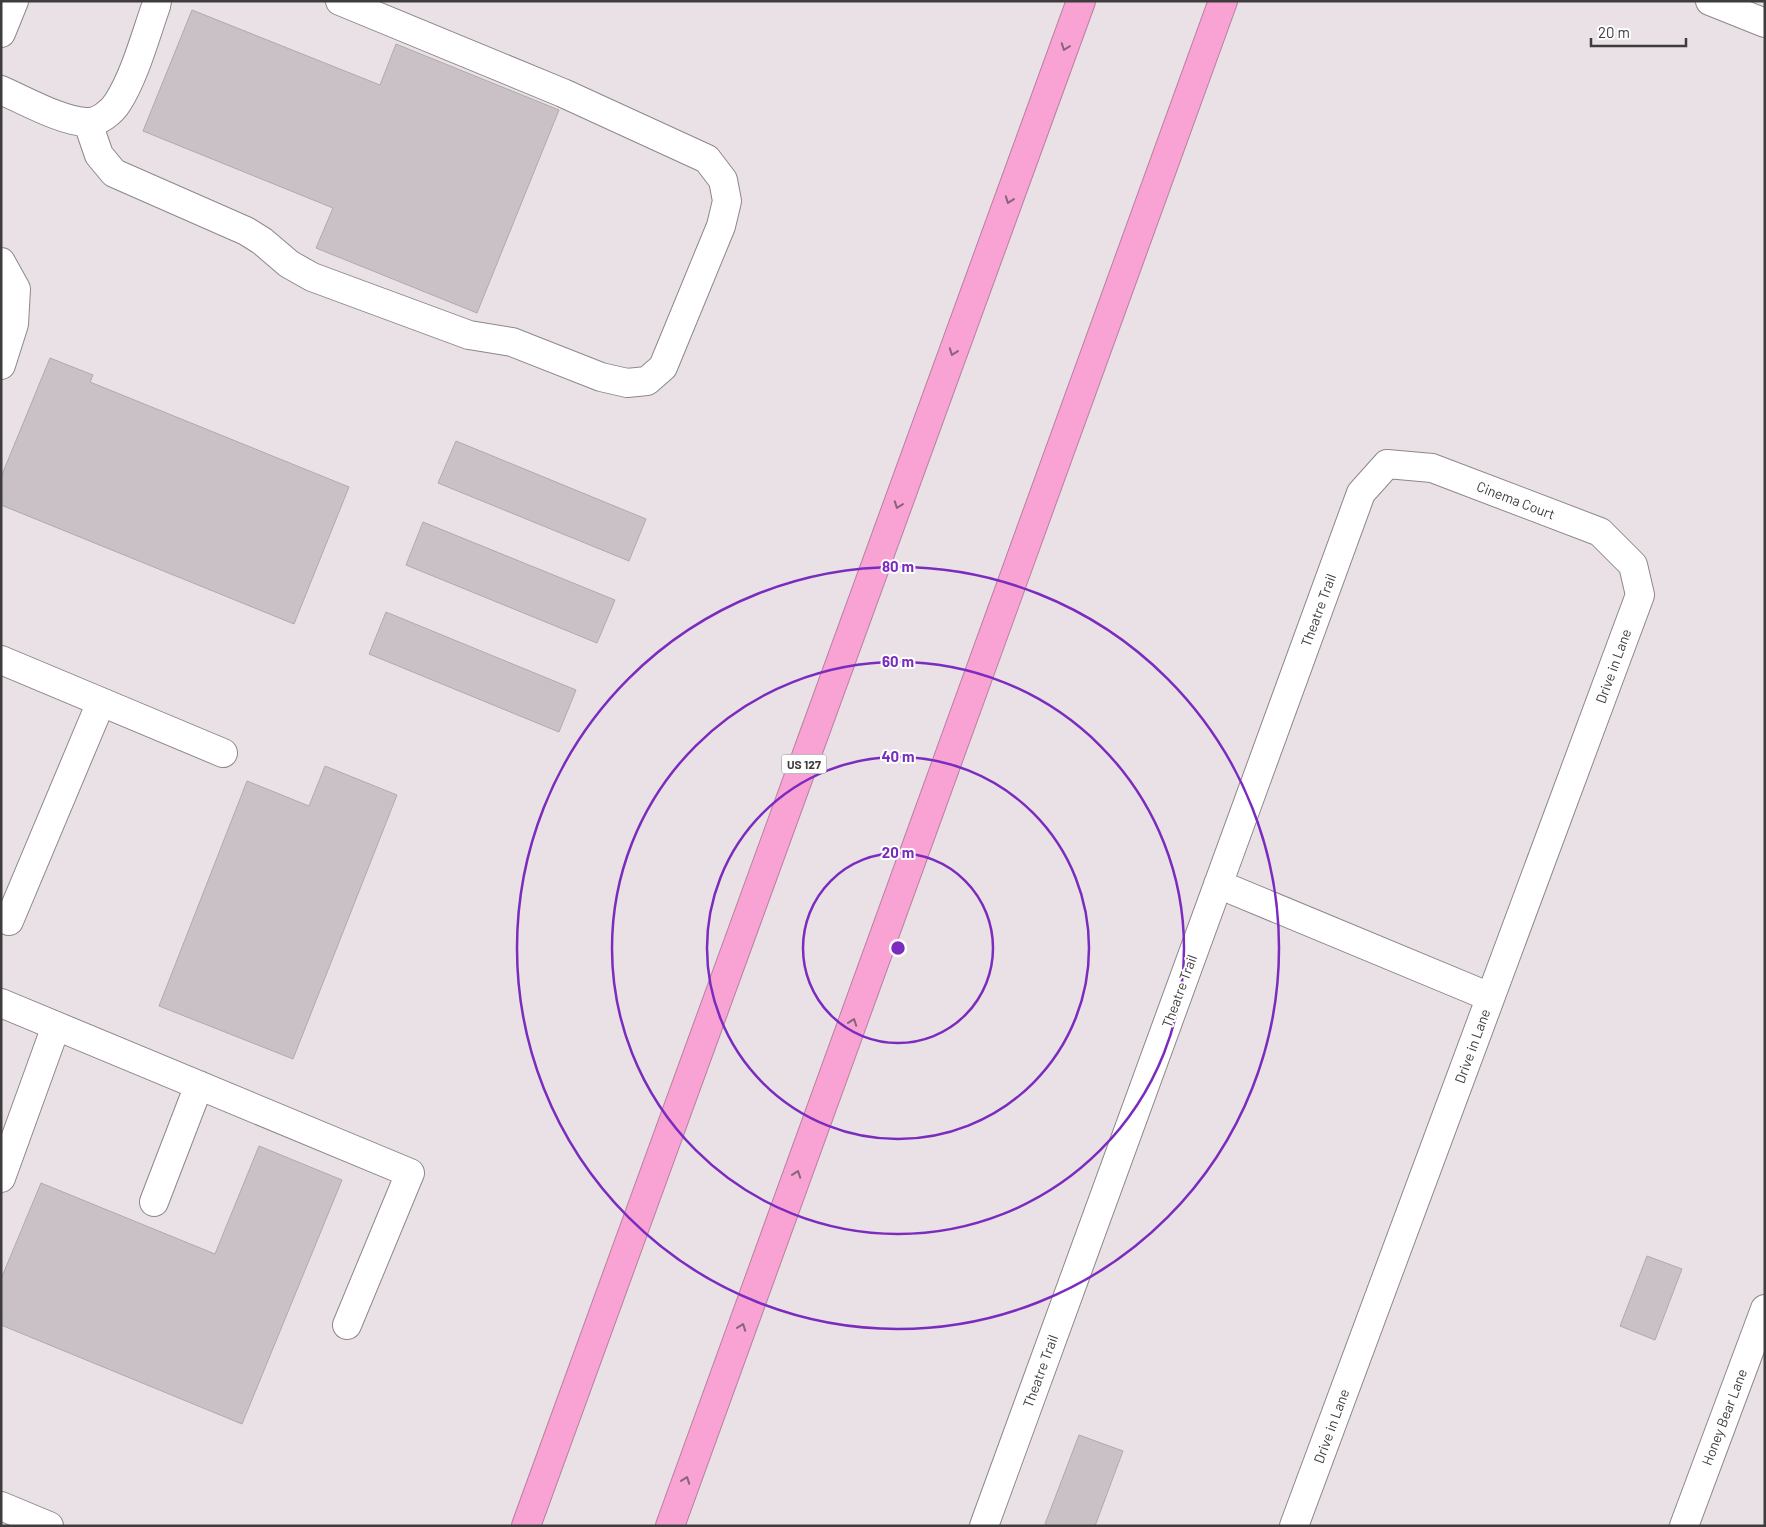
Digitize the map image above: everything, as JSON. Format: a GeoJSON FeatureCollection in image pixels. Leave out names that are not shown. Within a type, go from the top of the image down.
{"type":"FeatureCollection","features":[{"type":"Feature","properties":{"kind":"highway","name":"US 127"},"geometry":{"type":"LineString","coordinates":[[526,1526],[1081,1]]}},
{"type":"Feature","properties":{"kind":"highway"},"geometry":{"type":"LineString","coordinates":[[670,1526],[1223,1]]}},
{"type":"Feature","properties":{"kind":"street"},"geometry":{"type":"LineString","coordinates":[[1,33],[14,1]]}},
{"type":"Feature","properties":{"kind":"street"},"geometry":{"type":"LineString","coordinates":[[1,90],[66,118],[88,122],[104,116],[117,103],[131,73],[156,6],[156,1]]}},
{"type":"Feature","properties":{"kind":"street"},"geometry":{"type":"LineString","coordinates":[[88,122],[99,155],[114,173],[246,231],[262,241],[289,264],[312,277],[469,335],[512,342],[601,377],[627,383],[647,381],[663,367],[721,226],[726,202],[723,180],[707,159],[563,93],[340,1]]}},
{"type":"Feature","properties":{"kind":"street"},"geometry":{"type":"LineString","coordinates":[[1710,1],[1765,23]]}},
{"type":"Feature","properties":{"kind":"street"},"geometry":{"type":"LineString","coordinates":[[1,262],[16,289],[14,324],[1,365]]}},
{"type":"Feature","properties":{"kind":"street","name":"Cinema Court"},"geometry":{"type":"LineString","coordinates":[[1387,464],[1432,468],[1600,532],[1633,565]]}},
{"type":"Feature","properties":{"kind":"street","name":"Theatre Trail"},"geometry":{"type":"LineString","coordinates":[[984,1526],[1361,492],[1387,464]]}},
{"type":"Feature","properties":{"kind":"street","name":"Drive in Lane"},"geometry":{"type":"LineString","coordinates":[[1294,1526],[1640,595],[1633,565]]}},
{"type":"Feature","properties":{"kind":"street"},"geometry":{"type":"LineString","coordinates":[[1,660],[223,753]]}},
{"type":"Feature","properties":{"kind":"street"},"geometry":{"type":"LineString","coordinates":[[1,918],[9,920],[101,702]]}},
{"type":"Feature","properties":{"kind":"street"},"geometry":{"type":"LineString","coordinates":[[1218,884],[1490,997]]}},
{"type":"Feature","properties":{"kind":"street"},"geometry":{"type":"LineString","coordinates":[[1,1003],[410,1173],[347,1325]]}},
{"type":"Feature","properties":{"kind":"street"},"geometry":{"type":"LineString","coordinates":[[1,1178],[56,1026]]}},
{"type":"Feature","properties":{"kind":"street"},"geometry":{"type":"LineString","coordinates":[[154,1202],[199,1085]]}},
{"type":"Feature","properties":{"kind":"street","name":"Honey Bear Lane"},"geometry":{"type":"LineString","coordinates":[[1684,1526],[1765,1309]]}},
{"type":"Feature","properties":{"kind":"street"},"geometry":{"type":"LineString","coordinates":[[1,1506],[49,1526]]}},
{"type":"Feature","properties":{"kind":"building"},"geometry":{"type":"Polygon","coordinates":[[[192,10],[380,85],[396,44],[559,110],[477,313],[316,248],[333,208],[143,131],[192,10]]]}},
{"type":"Feature","properties":{"kind":"building"},"geometry":{"type":"Polygon","coordinates":[[[50,358],[93,375],[90,382],[349,487],[294,624],[1,505],[1,477],[50,358]]]}},
{"type":"Feature","properties":{"kind":"building"},"geometry":{"type":"Polygon","coordinates":[[[456,441],[646,519],[629,561],[438,483],[456,441]]]}},
{"type":"Feature","properties":{"kind":"building"},"geometry":{"type":"Polygon","coordinates":[[[423,522],[615,600],[597,643],[406,565],[423,522]]]}},
{"type":"Feature","properties":{"kind":"building"},"geometry":{"type":"Polygon","coordinates":[[[386,612],[576,690],[559,732],[369,654],[386,612]]]}},
{"type":"Feature","properties":{"kind":"building"},"geometry":{"type":"Polygon","coordinates":[[[325,766],[397,795],[293,1059],[159,1006],[247,781],[309,806],[325,766]]]}},
{"type":"Feature","properties":{"kind":"building"},"geometry":{"type":"Polygon","coordinates":[[[259,1146],[342,1180],[242,1424],[1,1325],[1,1279],[41,1183],[215,1254],[259,1146]]]}},
{"type":"Feature","properties":{"kind":"building"},"geometry":{"type":"Polygon","coordinates":[[[1647,1256],[1682,1269],[1655,1340],[1620,1326],[1647,1256]]]}},
{"type":"Feature","properties":{"kind":"building"},"geometry":{"type":"Polygon","coordinates":[[[1079,1435],[1123,1451],[1095,1526],[1049,1526],[1045,1524],[1079,1435]]]}}]}
